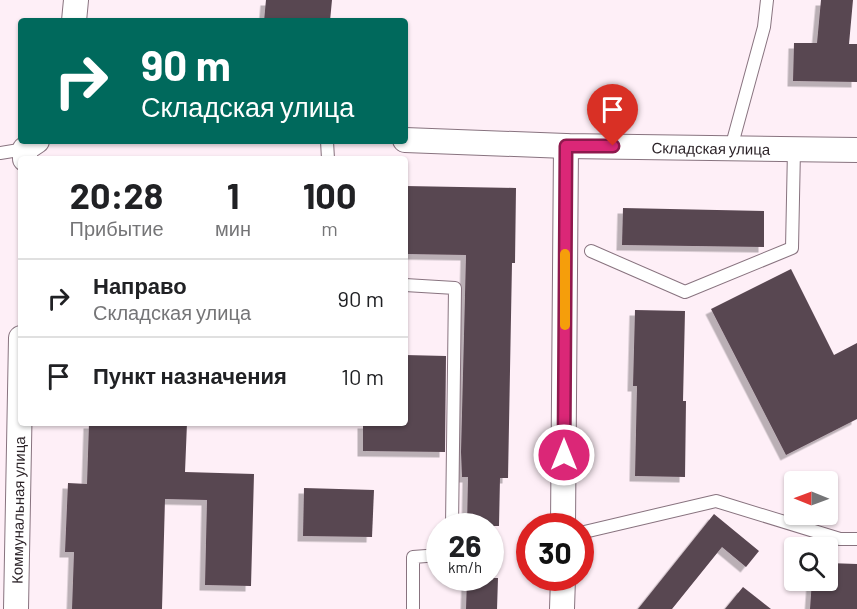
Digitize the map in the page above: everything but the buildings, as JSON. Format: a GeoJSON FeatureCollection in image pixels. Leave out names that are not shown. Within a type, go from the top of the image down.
{"type":"FeatureCollection","features":[{"type":"Feature","properties":{"kind":"street"},"geometry":{"type":"LineString","coordinates":[[75,18],[76,0]]}},
{"type":"Feature","properties":{"kind":"street","name":"Складская улица"},"geometry":{"type":"LineString","coordinates":[[408,140],[566,146],[857,150]]}},
{"type":"Feature","properties":{"kind":"street"},"geometry":{"type":"LineString","coordinates":[[563,513],[566,146]]}},
{"type":"Feature","properties":{"kind":"street","name":"Коммунальная улица"},"geometry":{"type":"LineString","coordinates":[[16,609],[19,426]]}},
{"type":"Feature","properties":{"kind":"street"},"geometry":{"type":"LineString","coordinates":[[562,609],[563,591]]}},
{"type":"Feature","properties":{"kind":"lane"},"geometry":{"type":"LineString","coordinates":[[731,148],[764,27],[767,0]]}},
{"type":"Feature","properties":{"kind":"lane"},"geometry":{"type":"LineString","coordinates":[[591,251],[685,292],[792,248],[794,149]]}},
{"type":"Feature","properties":{"kind":"lane"},"geometry":{"type":"LineString","coordinates":[[0,153],[29,150]]}},
{"type":"Feature","properties":{"kind":"lane"},"geometry":{"type":"LineString","coordinates":[[408,285],[455,288],[452,513]]}},
{"type":"Feature","properties":{"kind":"lane"},"geometry":{"type":"LineString","coordinates":[[594,530],[716,501],[840,538],[857,539]]}},
{"type":"Feature","properties":{"kind":"lane"},"geometry":{"type":"LineString","coordinates":[[413,609],[413,557],[426,556]]}},
{"type":"Feature","properties":{"kind":"slow traffic"},"geometry":{"type":"LineString","coordinates":[[565,254],[565,325]]}},
{"type":"Feature","properties":{"kind":"route"},"geometry":{"type":"LineString","coordinates":[[564,455],[566,146],[613,146]]}}]}
